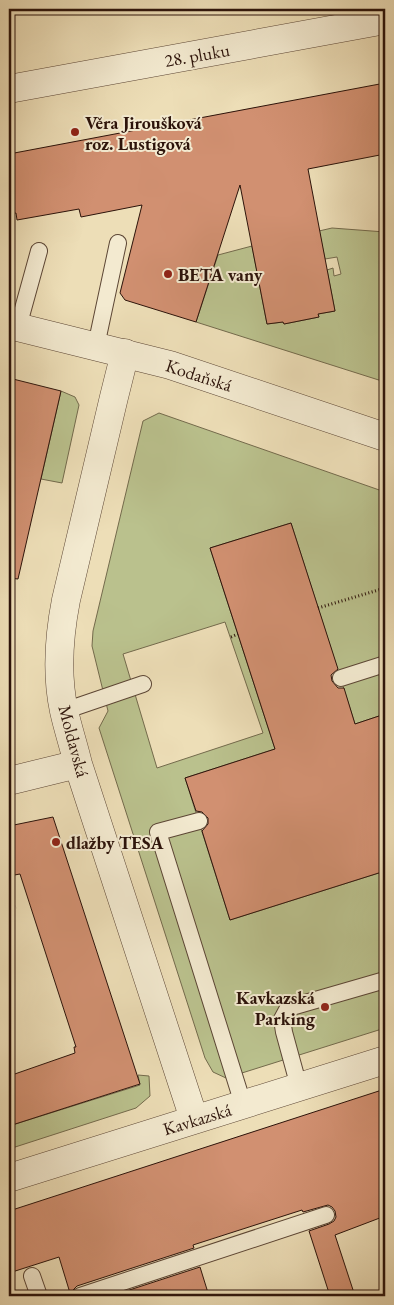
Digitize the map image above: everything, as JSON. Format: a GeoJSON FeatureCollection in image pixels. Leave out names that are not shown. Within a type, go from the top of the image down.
{"type":"FeatureCollection","features":[{"type":"Feature","properties":{"kind":"street","name":"28. pluku"},"geometry":{"type":"LineString","coordinates":[[9,90],[385,20]]}},
{"type":"Feature","properties":{"kind":"street","name":"Kodaňská"},"geometry":{"type":"LineString","coordinates":[[13,326],[170,365],[385,437]]}},
{"type":"Feature","properties":{"kind":"street","name":"Moldavská"},"geometry":{"type":"LineString","coordinates":[[126,353],[66,600],[61,627],[60,677],[64,711],[78,764],[194,1120]]}},
{"type":"Feature","properties":{"kind":"street"},"geometry":{"type":"LineString","coordinates":[[9,781],[78,764]]}},
{"type":"Feature","properties":{"kind":"street","name":"Kavkazská"},"geometry":{"type":"LineString","coordinates":[[9,1178],[385,1060]]}},
{"type":"Feature","properties":{"kind":"lane"},"geometry":{"type":"LineString","coordinates":[[96,346],[118,243]]}},
{"type":"Feature","properties":{"kind":"lane"},"geometry":{"type":"LineString","coordinates":[[13,326],[39,251]]}},
{"type":"Feature","properties":{"kind":"lane"},"geometry":{"type":"LineString","coordinates":[[340,678],[385,664]]}},
{"type":"Feature","properties":{"kind":"lane"},"geometry":{"type":"LineString","coordinates":[[64,711],[143,684]]}},
{"type":"Feature","properties":{"kind":"lane"},"geometry":{"type":"LineString","coordinates":[[199,820],[158,832],[243,1104]]}},
{"type":"Feature","properties":{"kind":"lane"},"geometry":{"type":"LineString","coordinates":[[299,1087],[282,1019],[288,1008],[385,980]]}},
{"type":"Feature","properties":{"kind":"lane"},"geometry":{"type":"LineString","coordinates":[[80,1296],[326,1215]]}},
{"type":"Feature","properties":{"kind":"lane"},"geometry":{"type":"LineString","coordinates":[[32,1276],[39,1296]]}},
{"type":"Feature","properties":{"kind":"path"},"geometry":{"type":"LineString","coordinates":[[318,608],[385,588]]}},
{"type":"Feature","properties":{"kind":"path"},"geometry":{"type":"LineString","coordinates":[[230,637],[238,634]]}},
{"type":"Feature","properties":{"kind":"path"},"geometry":{"type":"LineString","coordinates":[[9,908],[16,907]]}},
{"type":"Feature","properties":{"kind":"green space"},"geometry":{"type":"Polygon","coordinates":[[[332,228],[385,232],[385,382],[196,322],[218,255],[252,246],[267,324],[283,322],[284,324],[319,317],[318,314],[335,311],[327,270],[333,268],[334,276],[341,274],[337,257],[325,259],[319,231],[332,228]]]}},
{"type":"Feature","properties":{"kind":"green space"},"geometry":{"type":"Polygon","coordinates":[[[61,391],[75,397],[79,405],[62,483],[41,479],[61,391]]]}},
{"type":"Feature","properties":{"kind":"green space"},"geometry":{"type":"Polygon","coordinates":[[[159,413],[385,492],[385,714],[355,724],[291,523],[210,548],[275,749],[185,778],[230,920],[385,871],[385,1028],[226,1078],[213,1072],[205,1058],[99,728],[108,711],[92,646],[93,631],[143,421],[159,413]],[[225,622],[123,654],[157,768],[263,733],[225,622]]]}},
{"type":"Feature","properties":{"kind":"green space"},"geometry":{"type":"Polygon","coordinates":[[[138,1075],[149,1076],[150,1096],[136,1108],[9,1149],[9,1126],[140,1085],[138,1075]]]}},
{"type":"Feature","properties":{"kind":"building"},"geometry":{"type":"Polygon","coordinates":[[[385,83],[385,154],[308,169],[335,311],[318,314],[319,317],[284,324],[283,322],[267,324],[240,185],[196,322],[125,300],[120,293],[142,205],[81,217],[79,209],[17,220],[16,213],[9,214],[9,154],[385,83]]]}},
{"type":"Feature","properties":{"kind":"building"},"geometry":{"type":"Polygon","coordinates":[[[9,378],[61,391],[18,579],[9,578],[9,378]]]}},
{"type":"Feature","properties":{"kind":"building"},"geometry":{"type":"Polygon","coordinates":[[[291,523],[338,669],[331,675],[332,681],[338,688],[344,688],[355,724],[385,714],[385,871],[230,920],[202,831],[208,824],[208,818],[202,812],[196,811],[185,778],[275,749],[210,548],[291,523]]]}},
{"type":"Feature","properties":{"kind":"building"},"geometry":{"type":"Polygon","coordinates":[[[53,817],[140,1084],[9,1126],[9,1076],[75,1053],[74,1047],[76,1047],[20,874],[9,876],[9,826],[53,817]]]}},
{"type":"Feature","properties":{"kind":"building"},"geometry":{"type":"Polygon","coordinates":[[[385,1089],[385,1216],[335,1235],[355,1296],[330,1296],[309,1231],[334,1221],[336,1217],[335,1211],[328,1205],[303,1212],[302,1210],[193,1245],[194,1248],[77,1286],[70,1293],[59,1257],[9,1273],[9,1211],[385,1089]]]}},
{"type":"Feature","properties":{"kind":"building"},"geometry":{"type":"Polygon","coordinates":[[[200,1267],[209,1296],[111,1296],[200,1267]]]}},
{"type":"Feature","properties":{"kind":"place","name":"Věra Jiroušková roz. Lustigová"},"geometry":{"type":"Point","coordinates":[75,132]}},
{"type":"Feature","properties":{"kind":"place","name":"BETA vany"},"geometry":{"type":"Point","coordinates":[168,274]}},
{"type":"Feature","properties":{"kind":"place","name":"dlažby TESA"},"geometry":{"type":"Point","coordinates":[56,842]}},
{"type":"Feature","properties":{"kind":"place","name":"Kavkazská Parking"},"geometry":{"type":"Point","coordinates":[325,1007]}}]}
